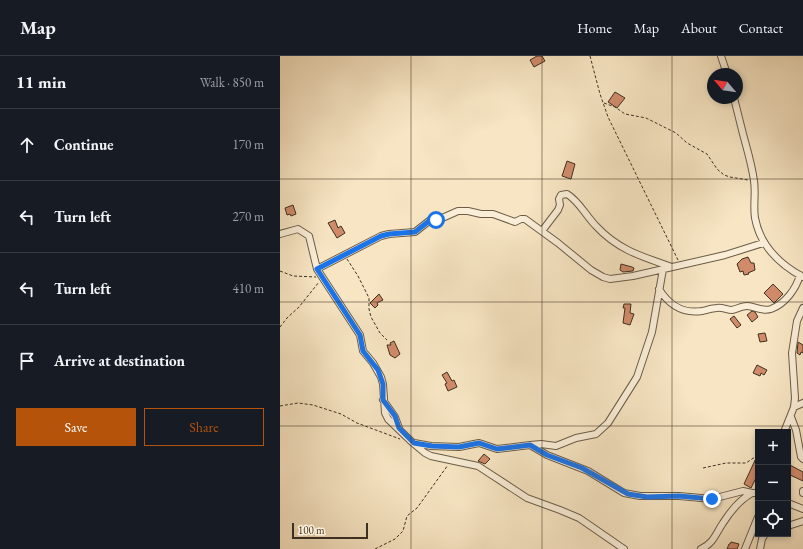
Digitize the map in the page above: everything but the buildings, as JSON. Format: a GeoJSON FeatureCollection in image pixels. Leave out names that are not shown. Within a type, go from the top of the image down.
{"type":"FeatureCollection","features":[{"type":"Feature","properties":{"kind":"street"},"geometry":{"type":"LineString","coordinates":[[721,56],[725,68]]}},
{"type":"Feature","properties":{"kind":"street"},"geometry":{"type":"LineString","coordinates":[[659,289],[668,301],[678,308],[685,310],[700,311],[717,308],[733,310],[748,306],[764,310],[775,306],[789,296],[801,276],[778,259],[763,243],[755,217],[754,182],[750,158],[736,104]]}},
{"type":"Feature","properties":{"kind":"street"},"geometry":{"type":"LineString","coordinates":[[542,231],[558,210],[560,197],[567,194],[573,198],[597,228],[626,250],[639,256],[673,267]]}},
{"type":"Feature","properties":{"kind":"street"},"geometry":{"type":"LineString","coordinates":[[317,269],[381,236],[415,232],[429,221],[440,220],[458,211],[493,214],[515,222],[525,219],[591,270],[610,279],[620,279],[725,255],[763,243]]}},
{"type":"Feature","properties":{"kind":"street"},"geometry":{"type":"LineString","coordinates":[[280,234],[296,229],[307,234],[311,243],[317,269],[360,335],[363,351],[378,370],[383,384],[383,400],[385,413],[388,419],[424,453],[451,461],[478,466],[527,498],[579,518],[624,549]]}},
{"type":"Feature","properties":{"kind":"street"},"geometry":{"type":"LineString","coordinates":[[414,443],[432,446],[459,447],[479,443],[497,449],[541,444],[556,446],[576,438],[596,434],[608,423],[637,377],[652,332],[662,269]]}},
{"type":"Feature","properties":{"kind":"street"},"geometry":{"type":"LineString","coordinates":[[785,429],[794,407],[795,398],[792,353],[797,321],[803,308]]}},
{"type":"Feature","properties":{"kind":"street"},"geometry":{"type":"LineString","coordinates":[[794,407],[803,403]]}},
{"type":"Feature","properties":{"kind":"street"},"geometry":{"type":"LineString","coordinates":[[791,417],[796,430],[801,457],[803,460]]}},
{"type":"Feature","properties":{"kind":"street"},"geometry":{"type":"LineString","coordinates":[[530,445],[547,455],[582,468],[628,494],[647,497],[679,496],[712,499],[743,491],[755,493]]}},
{"type":"Feature","properties":{"kind":"street"},"geometry":{"type":"LineString","coordinates":[[701,549],[707,546],[714,539],[723,523],[741,501],[755,493]]}},
{"type":"Feature","properties":{"kind":"street"},"geometry":{"type":"LineString","coordinates":[[791,504],[803,509]]}},
{"type":"Feature","properties":{"kind":"street"},"geometry":{"type":"LineString","coordinates":[[791,525],[803,521]]}},
{"type":"Feature","properties":{"kind":"street"},"geometry":{"type":"LineString","coordinates":[[745,549],[755,524]]}},
{"type":"Feature","properties":{"kind":"street"},"geometry":{"type":"LineString","coordinates":[[760,549],[763,537]]}},
{"type":"Feature","properties":{"kind":"path"},"geometry":{"type":"LineString","coordinates":[[590,56],[603,103],[611,123],[681,265]]}},
{"type":"Feature","properties":{"kind":"path"},"geometry":{"type":"LineString","coordinates":[[603,103],[614,107],[625,114],[650,120],[672,131],[687,143],[709,156],[717,169],[727,176],[754,182]]}},
{"type":"Feature","properties":{"kind":"path"},"geometry":{"type":"LineString","coordinates":[[346,255],[348,262],[355,271],[369,298],[371,318],[387,340]]}},
{"type":"Feature","properties":{"kind":"path"},"geometry":{"type":"LineString","coordinates":[[280,271],[293,276],[323,279]]}},
{"type":"Feature","properties":{"kind":"path"},"geometry":{"type":"LineString","coordinates":[[280,327],[323,279]]}},
{"type":"Feature","properties":{"kind":"path"},"geometry":{"type":"LineString","coordinates":[[280,406],[298,403],[313,405],[341,414],[357,423],[401,439]]}},
{"type":"Feature","properties":{"kind":"path"},"geometry":{"type":"LineString","coordinates":[[703,468],[726,463],[746,463],[755,458]]}},
{"type":"Feature","properties":{"kind":"path"},"geometry":{"type":"LineString","coordinates":[[375,549],[395,539],[403,531],[407,516],[417,508],[451,461]]}},
{"type":"Feature","properties":{"kind":"route"},"geometry":{"type":"LineString","coordinates":[[436,220],[427,222],[415,232],[381,236],[317,269],[360,335],[363,351],[378,370],[381,377],[383,384],[383,400],[395,416],[399,428],[414,443],[432,446],[459,447],[482,443],[497,449],[528,444],[547,455],[582,468],[628,494],[647,497],[679,496],[712,499]]}}]}
